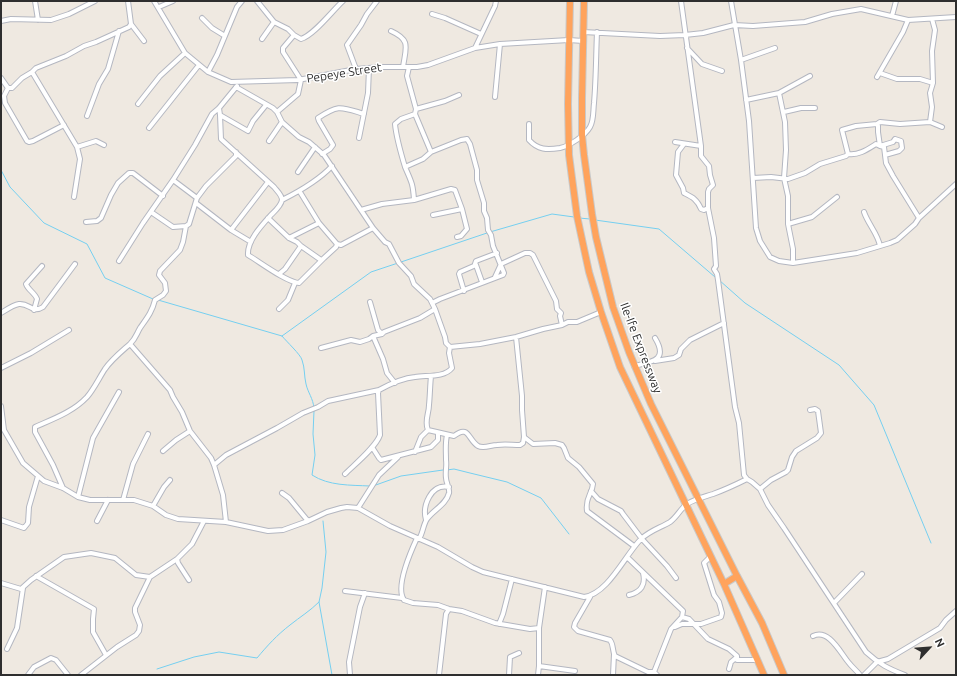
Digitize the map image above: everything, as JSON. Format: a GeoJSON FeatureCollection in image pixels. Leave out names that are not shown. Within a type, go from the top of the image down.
{"type":"FeatureCollection","features":[{"type":"Feature","properties":{"kind":"highway","name":"Ile-Ife Expressway"},"geometry":{"type":"LineString","coordinates":[[570,1],[569,145],[572,183],[582,243],[601,312],[620,368],[724,584],[764,675]]}},
{"type":"Feature","properties":{"kind":"highway","name":"Ile-Ife Expressway"},"geometry":{"type":"LineString","coordinates":[[584,1],[582,135],[592,214],[601,259],[621,331],[633,364],[651,404],[762,623],[784,675]]}},
{"type":"Feature","properties":{"kind":"highway"},"geometry":{"type":"LineString","coordinates":[[620,368],[633,364]]}},
{"type":"Feature","properties":{"kind":"highway"},"geometry":{"type":"LineString","coordinates":[[724,584],[737,576]]}},
{"type":"Feature","properties":{"kind":"street"},"geometry":{"type":"LineString","coordinates":[[35,1],[38,20]]}},
{"type":"Feature","properties":{"kind":"street"},"geometry":{"type":"LineString","coordinates":[[1,21],[11,19],[51,20],[69,14],[95,1]]}},
{"type":"Feature","properties":{"kind":"street"},"geometry":{"type":"LineString","coordinates":[[128,1],[131,24],[144,41]]}},
{"type":"Feature","properties":{"kind":"street","name":"Pepeye Street"},"geometry":{"type":"LineString","coordinates":[[154,1],[159,7],[185,53],[208,72],[231,82],[241,83],[301,80],[356,69],[417,67],[428,65],[475,48],[500,44],[569,40],[583,41]]}},
{"type":"Feature","properties":{"kind":"street"},"geometry":{"type":"LineString","coordinates":[[159,7],[173,1]]}},
{"type":"Feature","properties":{"kind":"street"},"geometry":{"type":"LineString","coordinates":[[208,72],[217,55],[237,7],[242,1]]}},
{"type":"Feature","properties":{"kind":"street"},"geometry":{"type":"LineString","coordinates":[[257,1],[274,22],[288,29],[301,39],[305,38],[343,1]]}},
{"type":"Feature","properties":{"kind":"street"},"geometry":{"type":"LineString","coordinates":[[356,69],[347,46],[377,1]]}},
{"type":"Feature","properties":{"kind":"street"},"geometry":{"type":"LineString","coordinates":[[475,48],[496,1]]}},
{"type":"Feature","properties":{"kind":"street"},"geometry":{"type":"LineString","coordinates":[[681,1],[701,146],[701,156],[710,166],[710,175],[713,181],[713,185],[708,192],[708,208],[714,238],[716,266],[714,269],[718,274],[735,407],[739,423],[744,475],[760,489],[768,505],[866,652],[877,662],[905,675]]}},
{"type":"Feature","properties":{"kind":"street"},"geometry":{"type":"LineString","coordinates":[[731,1],[746,100],[756,228],[760,241],[770,257],[779,262],[793,263],[857,253],[897,240],[956,184]]}},
{"type":"Feature","properties":{"kind":"street"},"geometry":{"type":"LineString","coordinates":[[892,16],[896,1]]}},
{"type":"Feature","properties":{"kind":"street"},"geometry":{"type":"LineString","coordinates":[[583,32],[660,36],[685,35],[703,33],[734,25],[753,26],[805,22],[832,14],[861,9],[908,20],[956,17]]}},
{"type":"Feature","properties":{"kind":"street"},"geometry":{"type":"LineString","coordinates":[[432,14],[481,34]]}},
{"type":"Feature","properties":{"kind":"street"},"geometry":{"type":"LineString","coordinates":[[202,18],[212,28],[225,36]]}},
{"type":"Feature","properties":{"kind":"street"},"geometry":{"type":"LineString","coordinates":[[930,122],[932,107],[930,93],[933,83],[932,51],[935,30],[932,19]]}},
{"type":"Feature","properties":{"kind":"street"},"geometry":{"type":"LineString","coordinates":[[908,20],[904,32],[879,75],[897,78],[920,79],[933,83]]}},
{"type":"Feature","properties":{"kind":"street"},"geometry":{"type":"LineString","coordinates":[[262,39],[274,22]]}},
{"type":"Feature","properties":{"kind":"street"},"geometry":{"type":"LineString","coordinates":[[64,125],[33,141],[27,141],[6,103],[4,96],[8,88],[12,88],[22,78],[36,68],[129,27],[131,24]]}},
{"type":"Feature","properties":{"kind":"street"},"geometry":{"type":"LineString","coordinates":[[87,116],[99,84],[108,69],[119,31]]}},
{"type":"Feature","properties":{"kind":"street"},"geometry":{"type":"LineString","coordinates":[[391,31],[401,36],[405,42],[406,47],[403,67]]}},
{"type":"Feature","properties":{"kind":"street"},"geometry":{"type":"LineString","coordinates":[[528,124],[529,140],[535,146],[542,149],[569,145],[589,129],[592,120],[595,86],[597,32]]}},
{"type":"Feature","properties":{"kind":"street"},"geometry":{"type":"LineString","coordinates":[[277,112],[298,94],[301,80],[283,52],[283,48],[294,35]]}},
{"type":"Feature","properties":{"kind":"street"},"geometry":{"type":"LineString","coordinates":[[495,97],[500,44]]}},
{"type":"Feature","properties":{"kind":"street"},"geometry":{"type":"LineString","coordinates":[[687,48],[702,64],[722,71]]}},
{"type":"Feature","properties":{"kind":"street"},"geometry":{"type":"LineString","coordinates":[[741,60],[775,48]]}},
{"type":"Feature","properties":{"kind":"street"},"geometry":{"type":"LineString","coordinates":[[138,104],[160,76],[185,53]]}},
{"type":"Feature","properties":{"kind":"street"},"geometry":{"type":"LineString","coordinates":[[149,128],[200,65]]}},
{"type":"Feature","properties":{"kind":"street"},"geometry":{"type":"LineString","coordinates":[[408,67],[407,76],[416,109],[415,114],[431,152]]}},
{"type":"Feature","properties":{"kind":"street"},"geometry":{"type":"LineString","coordinates":[[359,138],[368,93],[369,68]]}},
{"type":"Feature","properties":{"kind":"street"},"geometry":{"type":"LineString","coordinates":[[32,72],[77,147],[80,159],[74,197]]}},
{"type":"Feature","properties":{"kind":"street"},"geometry":{"type":"LineString","coordinates":[[746,100],[779,93],[810,76]]}},
{"type":"Feature","properties":{"kind":"street"},"geometry":{"type":"LineString","coordinates":[[1,78],[8,88]]}},
{"type":"Feature","properties":{"kind":"street"},"geometry":{"type":"LineString","coordinates":[[119,261],[163,196],[195,145],[212,114],[241,83]]}},
{"type":"Feature","properties":{"kind":"street"},"geometry":{"type":"LineString","coordinates":[[236,87],[277,112],[282,122],[299,137],[315,147],[332,166],[373,228],[389,244],[399,263],[411,276],[414,284],[426,294],[432,303],[446,343],[450,347]]}},
{"type":"Feature","properties":{"kind":"street"},"geometry":{"type":"LineString","coordinates":[[779,93],[784,112],[786,143],[784,178],[788,196],[788,224],[793,249],[793,263]]}},
{"type":"Feature","properties":{"kind":"street"},"geometry":{"type":"LineString","coordinates":[[416,109],[445,101],[459,95]]}},
{"type":"Feature","properties":{"kind":"street"},"geometry":{"type":"LineString","coordinates":[[220,115],[248,131],[266,105]]}},
{"type":"Feature","properties":{"kind":"street"},"geometry":{"type":"LineString","coordinates":[[219,108],[221,139],[268,182],[280,194],[282,200],[280,206],[268,218],[250,242],[248,255],[295,283],[299,283],[336,247],[337,244]]}},
{"type":"Feature","properties":{"kind":"street"},"geometry":{"type":"LineString","coordinates":[[322,154],[333,145],[318,118],[333,108],[342,108],[364,114]]}},
{"type":"Feature","properties":{"kind":"street"},"geometry":{"type":"LineString","coordinates":[[784,112],[801,108],[815,108]]}},
{"type":"Feature","properties":{"kind":"street"},"geometry":{"type":"LineString","coordinates":[[414,200],[414,187],[405,167],[395,124],[401,119],[415,114]]}},
{"type":"Feature","properties":{"kind":"street"},"geometry":{"type":"LineString","coordinates":[[269,141],[282,122]]}},
{"type":"Feature","properties":{"kind":"street"},"geometry":{"type":"LineString","coordinates":[[848,154],[842,130],[856,126],[877,124],[880,122],[900,124],[930,122],[942,127]]}},
{"type":"Feature","properties":{"kind":"street"},"geometry":{"type":"LineString","coordinates":[[877,124],[880,146]]}},
{"type":"Feature","properties":{"kind":"street"},"geometry":{"type":"LineString","coordinates":[[405,167],[424,159],[431,152],[467,139],[477,170],[477,180],[484,203],[488,230],[504,274],[432,303]]}},
{"type":"Feature","properties":{"kind":"street"},"geometry":{"type":"LineString","coordinates":[[880,146],[893,142],[895,139],[901,141],[902,148],[899,151],[885,155]]}},
{"type":"Feature","properties":{"kind":"street"},"geometry":{"type":"LineString","coordinates":[[77,147],[96,141],[104,146]]}},
{"type":"Feature","properties":{"kind":"street"},"geometry":{"type":"LineString","coordinates":[[675,142],[701,146]]}},
{"type":"Feature","properties":{"kind":"street"},"geometry":{"type":"LineString","coordinates":[[684,144],[678,152],[676,178],[683,188],[684,193],[692,196],[701,209],[704,210],[708,208]]}},
{"type":"Feature","properties":{"kind":"street"},"geometry":{"type":"LineString","coordinates":[[753,178],[788,179],[820,164],[846,156],[848,154],[864,151],[876,144],[884,147],[886,162],[919,218]]}},
{"type":"Feature","properties":{"kind":"street"},"geometry":{"type":"LineString","coordinates":[[298,172],[315,147]]}},
{"type":"Feature","properties":{"kind":"street"},"geometry":{"type":"LineString","coordinates":[[151,212],[173,227],[186,226],[190,224],[197,198],[206,186],[236,156],[236,152]]}},
{"type":"Feature","properties":{"kind":"street"},"geometry":{"type":"LineString","coordinates":[[282,200],[300,192],[324,175],[332,166]]}},
{"type":"Feature","properties":{"kind":"street"},"geometry":{"type":"LineString","coordinates":[[86,222],[97,221],[101,218],[118,183],[129,173],[133,173],[163,196]]}},
{"type":"Feature","properties":{"kind":"street"},"geometry":{"type":"LineString","coordinates":[[173,180],[197,198]]}},
{"type":"Feature","properties":{"kind":"street"},"geometry":{"type":"LineString","coordinates":[[231,230],[268,182]]}},
{"type":"Feature","properties":{"kind":"street"},"geometry":{"type":"LineString","coordinates":[[361,210],[382,204],[414,200],[451,189],[455,190],[462,208],[467,229],[461,236],[456,237]]}},
{"type":"Feature","properties":{"kind":"street"},"geometry":{"type":"LineString","coordinates":[[300,192],[319,224],[337,244],[341,245],[373,228]]}},
{"type":"Feature","properties":{"kind":"street"},"geometry":{"type":"LineString","coordinates":[[788,224],[812,217],[838,197]]}},
{"type":"Feature","properties":{"kind":"street"},"geometry":{"type":"LineString","coordinates":[[196,203],[231,230],[250,242]]}},
{"type":"Feature","properties":{"kind":"street"},"geometry":{"type":"LineString","coordinates":[[433,215],[462,208]]}},
{"type":"Feature","properties":{"kind":"street"},"geometry":{"type":"LineString","coordinates":[[864,212],[879,241],[880,246]]}},
{"type":"Feature","properties":{"kind":"street"},"geometry":{"type":"LineString","coordinates":[[268,218],[289,238],[297,242],[321,260]]}},
{"type":"Feature","properties":{"kind":"street"},"geometry":{"type":"LineString","coordinates":[[289,238],[319,224]]}},
{"type":"Feature","properties":{"kind":"street"},"geometry":{"type":"LineString","coordinates":[[63,488],[53,465],[35,432],[35,427],[72,410],[80,404],[87,397],[115,356],[136,338],[139,330],[153,311],[155,300],[166,291],[165,283],[159,275],[160,271],[180,250],[186,226]]}},
{"type":"Feature","properties":{"kind":"street"},"geometry":{"type":"LineString","coordinates":[[279,274],[285,269],[301,246]]}},
{"type":"Feature","properties":{"kind":"street"},"geometry":{"type":"LineString","coordinates":[[464,291],[460,272],[476,265],[476,262],[497,253]]}},
{"type":"Feature","properties":{"kind":"street"},"geometry":{"type":"LineString","coordinates":[[495,277],[501,264],[525,253],[530,253],[533,255],[556,301],[557,309],[561,313],[560,316],[562,325]]}},
{"type":"Feature","properties":{"kind":"street"},"geometry":{"type":"LineString","coordinates":[[1,313],[19,304],[34,310],[38,310],[43,307],[75,264]]}},
{"type":"Feature","properties":{"kind":"street"},"geometry":{"type":"LineString","coordinates":[[476,265],[482,282]]}},
{"type":"Feature","properties":{"kind":"street"},"geometry":{"type":"LineString","coordinates":[[34,310],[37,299],[26,284],[42,266]]}},
{"type":"Feature","properties":{"kind":"street"},"geometry":{"type":"LineString","coordinates":[[279,309],[288,300],[295,283]]}},
{"type":"Feature","properties":{"kind":"street"},"geometry":{"type":"LineString","coordinates":[[370,302],[378,330],[382,334]]}},
{"type":"Feature","properties":{"kind":"street"},"geometry":{"type":"LineString","coordinates":[[321,348],[351,340],[360,342],[420,318],[435,309]]}},
{"type":"Feature","properties":{"kind":"street"},"geometry":{"type":"LineString","coordinates":[[450,347],[480,344],[516,337],[562,325],[568,322],[577,322],[601,312]]}},
{"type":"Feature","properties":{"kind":"street"},"geometry":{"type":"LineString","coordinates":[[633,364],[670,360],[679,355],[681,350],[690,340],[724,323]]}},
{"type":"Feature","properties":{"kind":"street"},"geometry":{"type":"LineString","coordinates":[[1,368],[31,353],[69,330]]}},
{"type":"Feature","properties":{"kind":"street"},"geometry":{"type":"LineString","coordinates":[[373,336],[383,359],[387,373],[395,383]]}},
{"type":"Feature","properties":{"kind":"street"},"geometry":{"type":"LineString","coordinates":[[428,430],[454,436],[461,432],[465,432],[468,433],[478,446],[482,447],[497,444],[520,445],[522,443],[524,437],[522,396],[516,337]]}},
{"type":"Feature","properties":{"kind":"street"},"geometry":{"type":"LineString","coordinates":[[655,338],[659,351],[658,359],[655,361]]}},
{"type":"Feature","properties":{"kind":"street"},"geometry":{"type":"LineString","coordinates":[[130,344],[170,390],[190,431],[211,458],[223,495],[226,522]]}},
{"type":"Feature","properties":{"kind":"street"},"geometry":{"type":"LineString","coordinates":[[214,465],[226,455],[328,401],[379,390],[415,377],[431,376],[447,372],[452,368],[449,353],[450,347]]}},
{"type":"Feature","properties":{"kind":"street"},"geometry":{"type":"LineString","coordinates":[[428,430],[426,422],[429,407],[431,376]]}},
{"type":"Feature","properties":{"kind":"street"},"geometry":{"type":"LineString","coordinates":[[345,474],[355,463],[364,457],[379,439],[379,390]]}},
{"type":"Feature","properties":{"kind":"street"},"geometry":{"type":"LineString","coordinates":[[78,497],[92,438],[119,392]]}},
{"type":"Feature","properties":{"kind":"street"},"geometry":{"type":"LineString","coordinates":[[1,406],[3,434],[23,463],[44,481],[63,488],[78,497],[90,500],[134,500],[153,506],[166,515],[178,519],[226,522],[268,531],[283,530],[334,510],[347,507],[358,508],[390,526],[438,547],[472,567],[484,572],[584,597],[590,596],[603,587],[634,546],[652,530],[669,522],[678,515],[685,505],[747,479]]}},
{"type":"Feature","properties":{"kind":"street"},"geometry":{"type":"LineString","coordinates":[[760,489],[771,480],[786,472],[796,451],[817,438],[821,433],[818,411],[815,409],[810,410]]}},
{"type":"Feature","properties":{"kind":"street"},"geometry":{"type":"LineString","coordinates":[[415,452],[421,438],[428,430]]}},
{"type":"Feature","properties":{"kind":"street"},"geometry":{"type":"LineString","coordinates":[[163,451],[190,431]]}},
{"type":"Feature","properties":{"kind":"street"},"geometry":{"type":"LineString","coordinates":[[372,447],[381,460],[391,460],[431,447],[438,440],[438,433]]}},
{"type":"Feature","properties":{"kind":"street"},"geometry":{"type":"LineString","coordinates":[[123,500],[133,464],[148,434]]}},
{"type":"Feature","properties":{"kind":"street"},"geometry":{"type":"LineString","coordinates":[[426,520],[441,506],[449,495],[449,487],[445,472],[445,446],[447,435]]}},
{"type":"Feature","properties":{"kind":"street"},"geometry":{"type":"LineString","coordinates":[[524,437],[533,444],[555,443],[562,445],[568,458],[579,467],[593,484],[587,498],[587,511],[634,546]]}},
{"type":"Feature","properties":{"kind":"street"},"geometry":{"type":"LineString","coordinates":[[358,508],[379,475],[391,460]]}},
{"type":"Feature","properties":{"kind":"street"},"geometry":{"type":"LineString","coordinates":[[1,520],[24,528],[26,526],[28,523],[29,507],[38,476]]}},
{"type":"Feature","properties":{"kind":"street"},"geometry":{"type":"LineString","coordinates":[[153,506],[170,480]]}},
{"type":"Feature","properties":{"kind":"street"},"geometry":{"type":"LineString","coordinates":[[402,598],[402,579],[405,567],[418,539],[422,535],[426,520],[424,513],[427,502],[434,491],[444,486],[449,487]]}},
{"type":"Feature","properties":{"kind":"street"},"geometry":{"type":"LineString","coordinates":[[591,491],[598,500],[621,511],[642,539],[676,578]]}},
{"type":"Feature","properties":{"kind":"street"},"geometry":{"type":"LineString","coordinates":[[282,493],[289,498],[308,521]]}},
{"type":"Feature","properties":{"kind":"street"},"geometry":{"type":"LineString","coordinates":[[97,521],[108,500]]}},
{"type":"Feature","properties":{"kind":"street"},"geometry":{"type":"LineString","coordinates":[[81,675],[106,655],[136,635],[139,631],[140,625],[135,608],[150,577],[177,559],[192,544],[204,521]]}},
{"type":"Feature","properties":{"kind":"street"},"geometry":{"type":"LineString","coordinates":[[7,649],[17,628],[23,588],[36,576],[64,557],[91,553],[115,558],[136,575],[150,577]]}},
{"type":"Feature","properties":{"kind":"street"},"geometry":{"type":"LineString","coordinates":[[614,654],[620,659],[648,672],[655,673],[672,629],[682,617],[683,611],[627,557]]}},
{"type":"Feature","properties":{"kind":"street"},"geometry":{"type":"LineString","coordinates":[[672,629],[676,626],[693,623],[701,624],[721,617],[722,613],[719,599],[714,595],[704,563],[710,557]]}},
{"type":"Feature","properties":{"kind":"street"},"geometry":{"type":"LineString","coordinates":[[177,559],[189,580]]}},
{"type":"Feature","properties":{"kind":"street"},"geometry":{"type":"LineString","coordinates":[[629,595],[635,594],[644,585],[645,580],[643,572]]}},
{"type":"Feature","properties":{"kind":"street"},"geometry":{"type":"LineString","coordinates":[[834,603],[862,574]]}},
{"type":"Feature","properties":{"kind":"street"},"geometry":{"type":"LineString","coordinates":[[36,576],[94,609],[92,628],[106,655]]}},
{"type":"Feature","properties":{"kind":"street"},"geometry":{"type":"LineString","coordinates":[[499,624],[512,579]]}},
{"type":"Feature","properties":{"kind":"street"},"geometry":{"type":"LineString","coordinates":[[1,582],[19,589],[23,588]]}},
{"type":"Feature","properties":{"kind":"street"},"geometry":{"type":"LineString","coordinates":[[538,675],[539,628],[545,587]]}},
{"type":"Feature","properties":{"kind":"street"},"geometry":{"type":"LineString","coordinates":[[345,591],[402,598],[413,603],[438,605],[449,610],[462,612],[499,624],[530,629],[539,628]]}},
{"type":"Feature","properties":{"kind":"street"},"geometry":{"type":"LineString","coordinates":[[350,675],[349,662],[360,607],[365,593]]}},
{"type":"Feature","properties":{"kind":"street"},"geometry":{"type":"LineString","coordinates":[[590,596],[574,628],[578,631],[610,640],[613,643],[613,675]]}},
{"type":"Feature","properties":{"kind":"street"},"geometry":{"type":"LineString","coordinates":[[584,597],[586,605]]}},
{"type":"Feature","properties":{"kind":"street"},"geometry":{"type":"LineString","coordinates":[[439,675],[446,614],[449,610]]}},
{"type":"Feature","properties":{"kind":"street"},"geometry":{"type":"LineString","coordinates":[[864,675],[877,662],[888,659],[940,628],[956,611]]}},
{"type":"Feature","properties":{"kind":"street"},"geometry":{"type":"LineString","coordinates":[[682,617],[689,619],[708,639],[729,649],[737,656],[737,660],[758,660]]}},
{"type":"Feature","properties":{"kind":"street"},"geometry":{"type":"LineString","coordinates":[[813,636],[816,634],[829,639],[860,675]]}},
{"type":"Feature","properties":{"kind":"street"},"geometry":{"type":"LineString","coordinates":[[509,675],[510,657],[519,653]]}},
{"type":"Feature","properties":{"kind":"street"},"geometry":{"type":"LineString","coordinates":[[729,668],[731,662],[737,656]]}},
{"type":"Feature","properties":{"kind":"street"},"geometry":{"type":"LineString","coordinates":[[28,675],[34,667],[51,658],[56,660],[68,675]]}},
{"type":"Feature","properties":{"kind":"street"},"geometry":{"type":"LineString","coordinates":[[539,666],[575,671]]}},
{"type":"Feature","properties":{"kind":"waterway"},"geometry":{"type":"LineString","coordinates":[[1,170],[10,187],[44,223],[87,244],[105,278],[153,299]]}},
{"type":"Feature","properties":{"kind":"waterway"},"geometry":{"type":"LineString","coordinates":[[490,232],[552,214],[574,217]]}},
{"type":"Feature","properties":{"kind":"waterway"},"geometry":{"type":"LineString","coordinates":[[579,218],[590,219]]}},
{"type":"Feature","properties":{"kind":"waterway"},"geometry":{"type":"LineString","coordinates":[[595,220],[659,229],[715,277]]}},
{"type":"Feature","properties":{"kind":"waterway"},"geometry":{"type":"LineString","coordinates":[[401,262],[487,233]]}},
{"type":"Feature","properties":{"kind":"waterway"},"geometry":{"type":"LineString","coordinates":[[282,336],[371,272],[398,263]]}},
{"type":"Feature","properties":{"kind":"waterway"},"geometry":{"type":"LineString","coordinates":[[719,280],[745,303],[839,365],[874,405],[931,543]]}},
{"type":"Feature","properties":{"kind":"waterway"},"geometry":{"type":"LineString","coordinates":[[158,300],[282,336],[301,358],[304,366],[306,384],[313,401],[314,408]]}},
{"type":"Feature","properties":{"kind":"waterway"},"geometry":{"type":"LineString","coordinates":[[314,411],[313,434],[315,455],[312,475],[319,479],[333,483],[370,486]]}},
{"type":"Feature","properties":{"kind":"waterway"},"geometry":{"type":"LineString","coordinates":[[447,470],[454,469],[507,482],[541,498],[569,534]]}},
{"type":"Feature","properties":{"kind":"waterway"},"geometry":{"type":"LineString","coordinates":[[373,486],[401,476],[443,470]]}},
{"type":"Feature","properties":{"kind":"waterway"},"geometry":{"type":"LineString","coordinates":[[323,521],[326,552],[319,602],[332,675]]}},
{"type":"Feature","properties":{"kind":"waterway"},"geometry":{"type":"LineString","coordinates":[[157,669],[194,657],[219,652],[257,658],[281,633],[319,602]]}}]}
